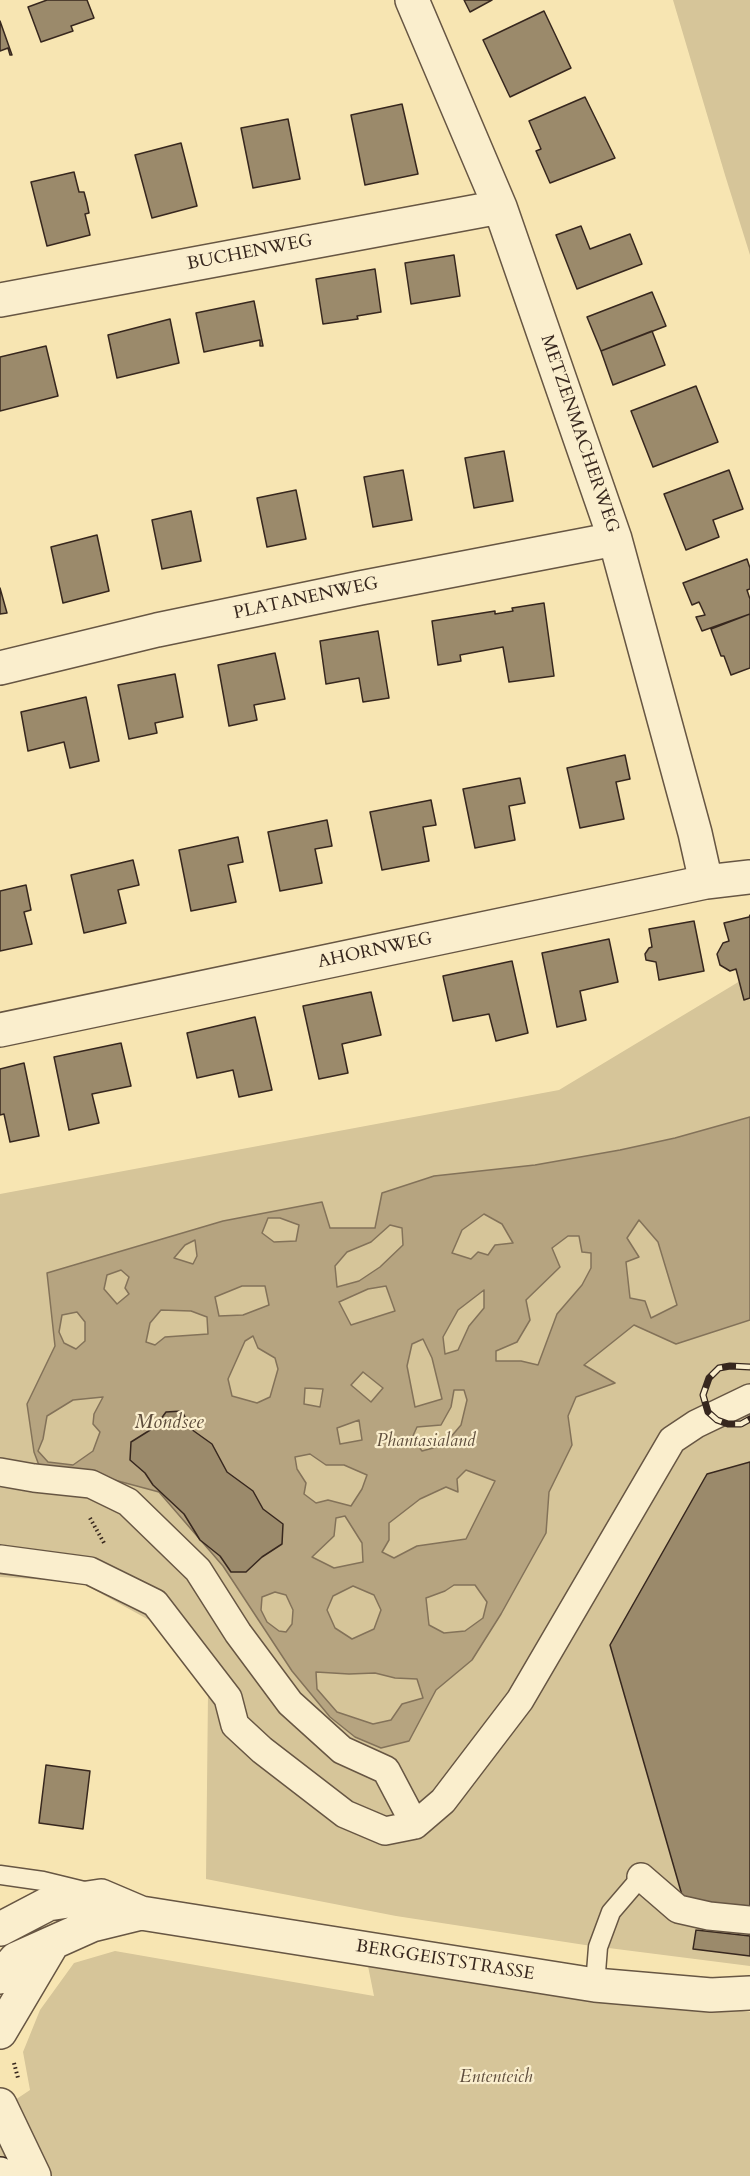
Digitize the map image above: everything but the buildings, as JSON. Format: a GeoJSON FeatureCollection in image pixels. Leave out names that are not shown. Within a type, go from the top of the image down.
{"type":"FeatureCollection","features":[{"type":"Feature","properties":{"kind":"street","name":"METZENMACHERWEG"},"geometry":{"type":"LineString","coordinates":[[412,0],[500,207],[615,539],[695,833],[706,882]]}},
{"type":"Feature","properties":{"kind":"street","name":"BUCHENWEG"},"geometry":{"type":"LineString","coordinates":[[0,300],[500,207]]}},
{"type":"Feature","properties":{"kind":"street","name":"PLATANENWEG"},"geometry":{"type":"LineString","coordinates":[[0,668],[157,630],[615,539]]}},
{"type":"Feature","properties":{"kind":"street","name":"AHORNWEG"},"geometry":{"type":"LineString","coordinates":[[0,1030],[706,882],[750,877]]}},
{"type":"Feature","properties":{"kind":"street"},"geometry":{"type":"LineString","coordinates":[[0,1559],[90,1571],[154,1603],[228,1698],[235,1725],[262,1750],[345,1814],[385,1831],[415,1825],[443,1801],[520,1700],[672,1440],[696,1424],[750,1398]]}},
{"type":"Feature","properties":{"kind":"street"},"geometry":{"type":"LineString","coordinates":[[0,1472],[91,1484],[128,1502],[198,1570],[238,1633],[290,1703],[342,1750],[386,1770],[415,1825]]}},
{"type":"Feature","properties":{"kind":"street"},"geometry":{"type":"LineString","coordinates":[[641,1877],[678,1909],[709,1916],[750,1920]]}},
{"type":"Feature","properties":{"kind":"street"},"geometry":{"type":"LineString","coordinates":[[0,1929],[48,1904],[101,1896]]}},
{"type":"Feature","properties":{"kind":"street","name":"BERGGEISTSTRASSE"},"geometry":{"type":"LineString","coordinates":[[101,1896],[141,1913],[595,1984],[711,1995],[750,1993]]}},
{"type":"Feature","properties":{"kind":"street","name":"BERGGEISTSTRASSE"},"geometry":{"type":"LineString","coordinates":[[0,1977],[16,1959],[92,1925],[141,1913]]}},
{"type":"Feature","properties":{"kind":"street"},"geometry":{"type":"LineString","coordinates":[[0,2032],[52,1944]]}},
{"type":"Feature","properties":{"kind":"street"},"geometry":{"type":"LineString","coordinates":[[0,2105],[34,2176]]}},
{"type":"Feature","properties":{"kind":"lane","name":"BERGGEISTSTRASSE"},"geometry":{"type":"LineString","coordinates":[[0,1875],[43,1881],[101,1896]]}},
{"type":"Feature","properties":{"kind":"lane"},"geometry":{"type":"LineString","coordinates":[[595,1984],[598,1947],[611,1912],[641,1877]]}},
{"type":"Feature","properties":{"kind":"path"},"geometry":{"type":"LineString","coordinates":[[85,1510],[106,1545]]}},
{"type":"Feature","properties":{"kind":"green space"},"geometry":{"type":"Polygon","coordinates":[[[673,0],[750,0],[750,255],[725,175],[673,0]]]}},
{"type":"Feature","properties":{"kind":"green space","name":"Phantasialand"},"geometry":{"type":"Polygon","coordinates":[[[750,975],[750,1966],[585,1945],[396,1916],[206,1879],[208,1693],[160,1626],[80,1582],[0,1577],[0,1194],[559,1090],[750,975]]]}},
{"type":"Feature","properties":{"kind":"green space","name":"Ententeich"},"geometry":{"type":"Polygon","coordinates":[[[115,1951],[374,1996],[367,1961],[750,2012],[750,2176],[0,2176],[0,2110],[30,2090],[23,2052],[40,2010],[74,1963],[115,1951]]]}},
{"type":"Feature","properties":{"kind":"water","name":"Mondsee"},"geometry":{"type":"Polygon","coordinates":[[[750,1117],[750,1320],[676,1344],[634,1325],[584,1365],[615,1383],[576,1397],[568,1416],[572,1445],[549,1492],[546,1533],[501,1614],[472,1660],[436,1690],[409,1741],[381,1748],[355,1737],[330,1717],[292,1671],[223,1566],[159,1492],[92,1474],[40,1468],[34,1452],[27,1404],[55,1346],[47,1273],[223,1221],[322,1202],[330,1228],[375,1228],[382,1193],[434,1176],[535,1165],[675,1138],[750,1117]],[[484,1214],[462,1230],[452,1253],[471,1259],[478,1252],[488,1255],[495,1245],[513,1243],[502,1224],[484,1214]],[[268,1218],[262,1233],[274,1242],[296,1241],[299,1225],[280,1218],[268,1218]],[[639,1220],[627,1238],[639,1257],[626,1262],[630,1298],[645,1301],[651,1318],[677,1305],[658,1242],[639,1220]],[[390,1225],[371,1242],[347,1252],[335,1266],[337,1287],[359,1281],[380,1267],[403,1245],[402,1228],[390,1225]],[[568,1236],[552,1248],[560,1267],[526,1300],[530,1320],[517,1342],[496,1351],[496,1361],[521,1361],[538,1365],[557,1314],[582,1285],[591,1268],[591,1253],[582,1252],[579,1236],[568,1236]],[[195,1240],[185,1245],[174,1258],[193,1264],[197,1256],[195,1240]],[[121,1270],[107,1275],[104,1289],[117,1304],[129,1294],[125,1288],[129,1277],[121,1270]],[[242,1286],[215,1297],[219,1316],[243,1315],[269,1305],[265,1286],[242,1286]],[[386,1286],[368,1289],[339,1302],[351,1325],[395,1311],[386,1286]],[[484,1290],[458,1310],[443,1337],[445,1354],[458,1350],[469,1326],[484,1308],[484,1290]],[[161,1310],[150,1323],[146,1342],[155,1345],[165,1337],[208,1334],[207,1317],[191,1311],[161,1310]],[[77,1312],[62,1315],[59,1332],[64,1343],[76,1349],[85,1341],[85,1322],[77,1312]],[[253,1336],[245,1341],[228,1379],[232,1396],[257,1403],[270,1397],[278,1369],[275,1358],[258,1348],[253,1336]],[[423,1339],[412,1344],[407,1366],[415,1407],[442,1399],[432,1358],[423,1339]],[[363,1372],[351,1385],[371,1402],[383,1388],[363,1372]],[[305,1388],[304,1404],[320,1407],[323,1389],[305,1388]],[[454,1390],[451,1407],[441,1425],[417,1427],[412,1438],[422,1451],[444,1445],[461,1425],[467,1400],[464,1390],[454,1390]],[[103,1397],[73,1400],[47,1416],[43,1439],[38,1451],[48,1462],[73,1465],[93,1451],[100,1432],[93,1424],[94,1414],[103,1397]],[[359,1420],[337,1428],[340,1444],[362,1440],[359,1420]],[[310,1454],[295,1457],[297,1469],[306,1483],[304,1494],[316,1503],[328,1500],[351,1506],[362,1489],[367,1475],[344,1465],[326,1465],[310,1454]],[[466,1470],[457,1479],[458,1492],[446,1487],[420,1499],[389,1523],[389,1540],[382,1552],[394,1558],[417,1546],[466,1539],[495,1481],[466,1470]],[[345,1516],[336,1518],[334,1536],[312,1557],[334,1568],[363,1562],[362,1543],[345,1516]],[[454,1585],[426,1598],[429,1625],[444,1633],[465,1631],[483,1618],[487,1602],[475,1585],[454,1585]],[[353,1586],[333,1596],[327,1610],[335,1628],[352,1639],[374,1629],[381,1610],[374,1595],[353,1586]],[[275,1592],[262,1597],[261,1610],[267,1622],[279,1631],[286,1632],[292,1624],[293,1610],[286,1595],[275,1592]],[[316,1672],[317,1689],[337,1712],[373,1724],[391,1720],[402,1704],[423,1698],[417,1679],[395,1678],[375,1673],[316,1672]]]}},
{"type":"Feature","properties":{"kind":"railway"},"geometry":{"type":"LineString","coordinates":[[750,1367],[719,1368],[709,1378],[703,1395],[708,1412],[717,1420],[728,1424],[741,1424],[750,1419]]}}]}
